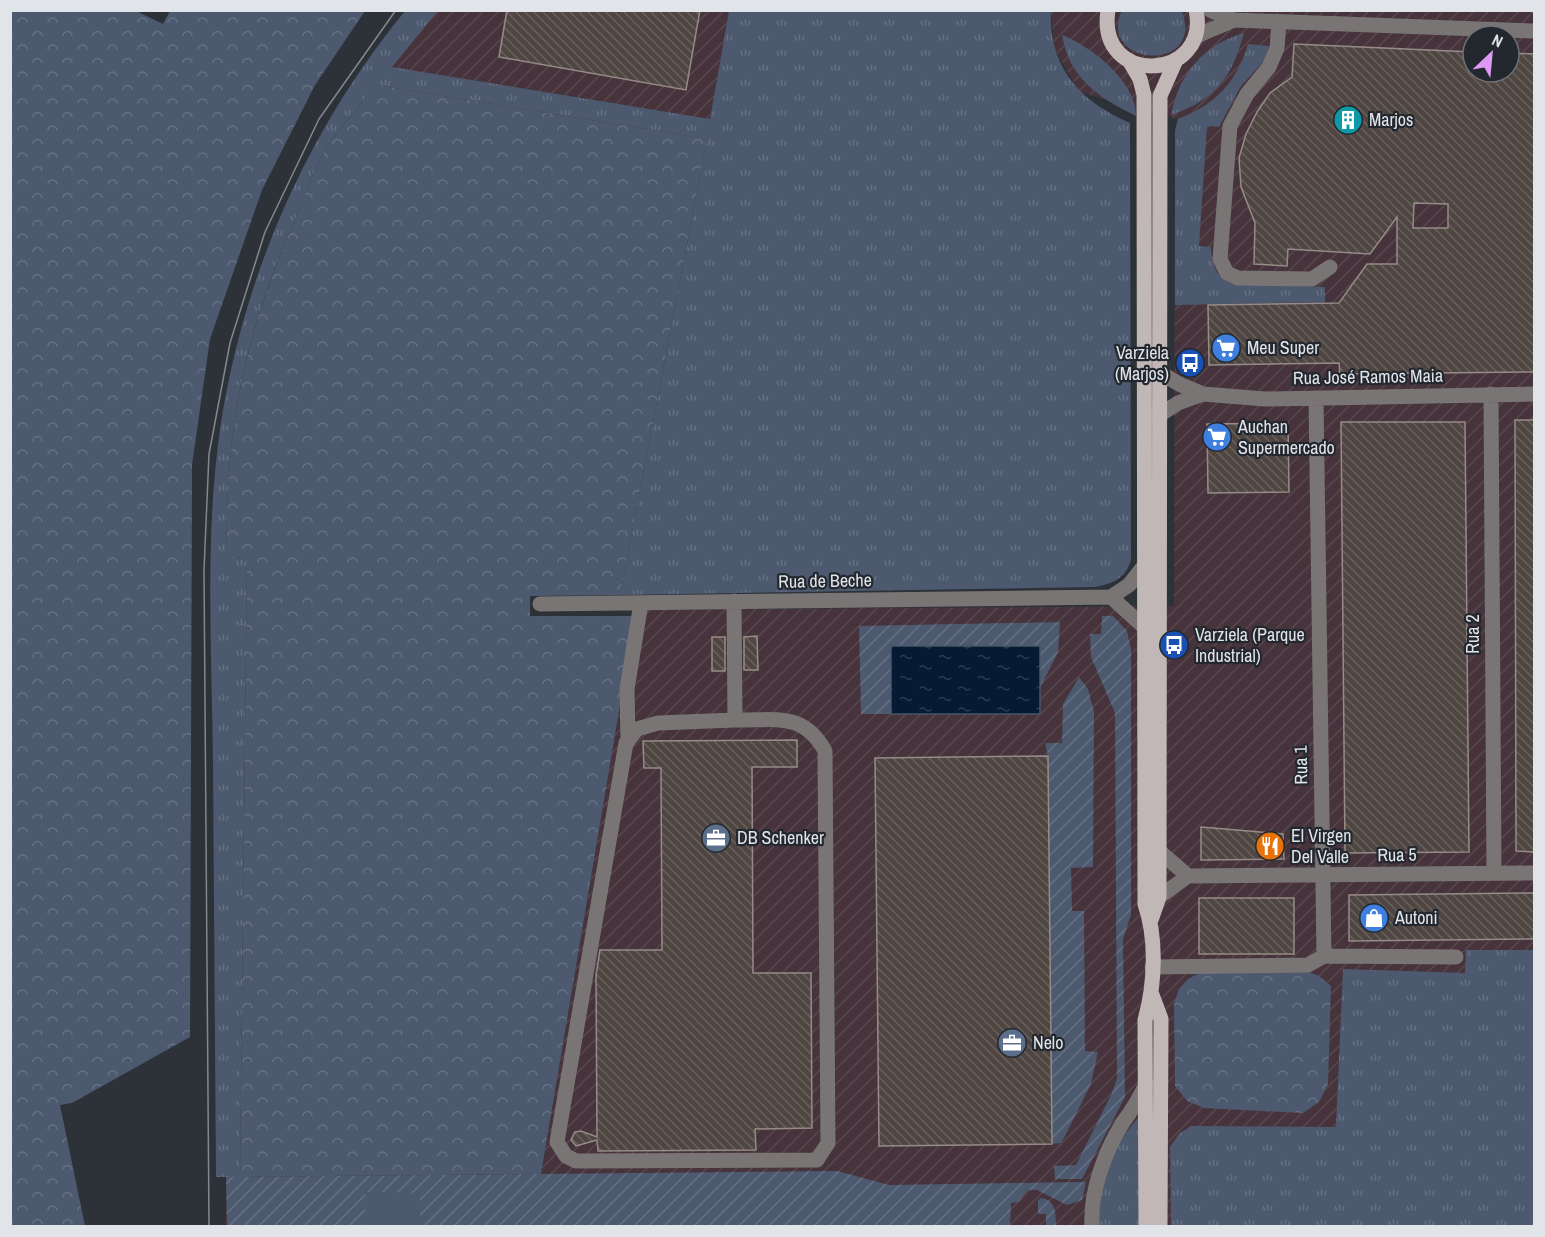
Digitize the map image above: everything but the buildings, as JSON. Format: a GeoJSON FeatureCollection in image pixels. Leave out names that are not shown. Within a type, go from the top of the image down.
{"type":"FeatureCollection","features":[{"type":"Feature","properties":{"kind":"main road"},"geometry":{"type":"LineString","coordinates":[[1107,10],[1106,23],[1109,38],[1118,52],[1130,62],[1140,79],[1144,95],[1145,904],[1151,920],[1152,967],[1152,995],[1145,1020],[1146,1227]]}},
{"type":"Feature","properties":{"kind":"main road"},"geometry":{"type":"LineString","coordinates":[[1130,62],[1153,67],[1176,60],[1188,50],[1196,36],[1198,20],[1196,10]]}},
{"type":"Feature","properties":{"kind":"main road"},"geometry":{"type":"LineString","coordinates":[[1151,920],[1160,897],[1158,416],[1160,96],[1176,60]]}},
{"type":"Feature","properties":{"kind":"main road"},"geometry":{"type":"LineString","coordinates":[[1144,248],[1152,357],[1154,366],[1160,372]]}},
{"type":"Feature","properties":{"kind":"main road"},"geometry":{"type":"LineString","coordinates":[[1152,995],[1161,1018],[1160,1227]]}},
{"type":"Feature","properties":{"kind":"street"},"geometry":{"type":"LineString","coordinates":[[1210,10],[1234,20],[1534,31]]}},
{"type":"Feature","properties":{"kind":"street"},"geometry":{"type":"LineString","coordinates":[[1196,36],[1234,20]]}},
{"type":"Feature","properties":{"kind":"street"},"geometry":{"type":"LineString","coordinates":[[1279,22],[1277,48],[1269,67],[1247,94],[1230,126],[1220,259],[1227,273],[1238,278],[1312,279],[1330,267]]}},
{"type":"Feature","properties":{"kind":"street","name":"Rua José Ramos Maia"},"geometry":{"type":"LineString","coordinates":[[1160,372],[1179,384],[1203,394],[1264,399],[1534,394]]}},
{"type":"Feature","properties":{"kind":"street","name":"Rua José Ramos Maia"},"geometry":{"type":"LineString","coordinates":[[1158,416],[1178,403],[1203,394]]}},
{"type":"Feature","properties":{"kind":"street","name":"Rua 2"},"geometry":{"type":"LineString","coordinates":[[1491,394],[1494,873]]}},
{"type":"Feature","properties":{"kind":"street","name":"Rua 1"},"geometry":{"type":"LineString","coordinates":[[1316,398],[1323,956]]}},
{"type":"Feature","properties":{"kind":"street"},"geometry":{"type":"LineString","coordinates":[[1144,566],[1129,585],[1111,597],[1144,627]]}},
{"type":"Feature","properties":{"kind":"street","name":"Rua de Beche"},"geometry":{"type":"LineString","coordinates":[[540,604],[1111,597]]}},
{"type":"Feature","properties":{"kind":"street"},"geometry":{"type":"LineString","coordinates":[[734,602],[735,720]]}},
{"type":"Feature","properties":{"kind":"street"},"geometry":{"type":"LineString","coordinates":[[628,741],[637,729],[658,723],[735,720],[793,721],[815,732],[825,751],[828,1143],[817,1160],[576,1161],[566,1156],[557,1142],[628,741],[627,688],[641,603]]}},
{"type":"Feature","properties":{"kind":"street"},"geometry":{"type":"LineString","coordinates":[[1159,851],[1188,876],[1160,897]]}},
{"type":"Feature","properties":{"kind":"street","name":"Rua 5"},"geometry":{"type":"LineString","coordinates":[[1188,876],[1534,873]]}},
{"type":"Feature","properties":{"kind":"street"},"geometry":{"type":"LineString","coordinates":[[1152,967],[1308,965],[1323,956],[1455,957]]}},
{"type":"Feature","properties":{"kind":"street"},"geometry":{"type":"LineString","coordinates":[[1092,1227],[1091,1210],[1102,1165],[1122,1125],[1137,1106],[1146,1084]]}},
{"type":"Feature","properties":{"kind":"shaded area"},"geometry":{"type":"Polygon","coordinates":[[[438,11],[729,11],[707,139],[376,85],[438,11]]]}},
{"type":"Feature","properties":{"kind":"shaded area"},"geometry":{"type":"Polygon","coordinates":[[[1051,11],[1534,11],[1534,1226],[226,1226],[226,1177],[541,1174],[636,610],[1174,606],[1175,131],[1178,119],[1079,92],[1054,48],[1051,11]]]}},
{"type":"Feature","properties":{"kind":"green space"},"geometry":{"type":"Polygon","coordinates":[[[1122,10],[1182,11],[1185,32],[1179,46],[1166,54],[1151,56],[1136,52],[1124,43],[1118,29],[1122,10]]]}},
{"type":"Feature","properties":{"kind":"green space"},"geometry":{"type":"Polygon","coordinates":[[[10,11],[136,11],[163,24],[170,11],[365,11],[315,85],[262,190],[210,339],[192,465],[190,1037],[72,1103],[60,1105],[85,1226],[11,1226],[10,11]]]}},
{"type":"Feature","properties":{"kind":"green space"},"geometry":{"type":"Polygon","coordinates":[[[405,11],[438,11],[392,67],[710,119],[729,11],[1051,11],[1055,49],[1071,80],[1097,105],[1130,123],[1131,560],[1126,572],[1118,579],[1095,587],[620,595],[707,139],[376,85],[335,136],[312,177],[263,301],[241,383],[234,425],[229,468],[227,558],[247,559],[240,1177],[216,1177],[210,593],[212,507],[221,423],[246,312],[264,258],[286,205],[311,153],[339,104],[370,56],[405,11]]]}},
{"type":"Feature","properties":{"kind":"green space"},"geometry":{"type":"Polygon","coordinates":[[[1244,33],[1233,63],[1220,85],[1200,102],[1171,115],[1180,87],[1195,63],[1216,45],[1244,33]]]}},
{"type":"Feature","properties":{"kind":"green space"},"geometry":{"type":"Polygon","coordinates":[[[1062,35],[1098,56],[1121,78],[1134,103],[1136,116],[1110,102],[1088,85],[1071,63],[1062,35]]]}},
{"type":"Feature","properties":{"kind":"green space"},"geometry":{"type":"Polygon","coordinates":[[[1248,44],[1269,46],[1264,61],[1241,86],[1219,127],[1207,126],[1199,246],[1211,247],[1212,260],[1218,274],[1233,284],[1325,287],[1325,302],[1175,305],[1175,131],[1178,119],[1203,107],[1223,90],[1238,70],[1248,44]]]}},
{"type":"Feature","properties":{"kind":"green space"},"geometry":{"type":"Polygon","coordinates":[[[376,85],[707,139],[620,595],[530,596],[530,616],[635,616],[541,1174],[240,1177],[247,559],[227,558],[229,468],[234,425],[241,384],[263,302],[312,177],[335,136],[376,85]]]}},
{"type":"Feature","properties":{"kind":"green space"},"geometry":{"type":"Polygon","coordinates":[[[1102,616],[1113,616],[1127,631],[1131,649],[1131,915],[1123,939],[1125,1097],[1082,1179],[1055,1179],[1054,1166],[1076,1165],[1112,1093],[1117,1078],[1115,713],[1091,657],[1090,634],[1101,634],[1102,616]]]}},
{"type":"Feature","properties":{"kind":"green space"},"geometry":{"type":"Polygon","coordinates":[[[1060,622],[1058,652],[1040,688],[1039,646],[891,646],[891,714],[861,714],[859,626],[1060,622]]]}},
{"type":"Feature","properties":{"kind":"green space"},"geometry":{"type":"Polygon","coordinates":[[[1079,677],[1088,689],[1094,712],[1093,867],[1071,868],[1072,911],[1084,911],[1085,1051],[1098,1052],[1091,1084],[1064,1138],[1061,1143],[1052,1144],[1048,756],[1045,743],[1062,743],[1063,704],[1079,677]]]}},
{"type":"Feature","properties":{"kind":"green space"},"geometry":{"type":"Polygon","coordinates":[[[1466,950],[1534,950],[1534,1226],[1171,1226],[1170,1147],[1179,1134],[1191,1126],[1336,1127],[1343,969],[1465,973],[1466,950]]]}},
{"type":"Feature","properties":{"kind":"green space"},"geometry":{"type":"Polygon","coordinates":[[[1306,971],[1319,976],[1331,986],[1328,1084],[1319,1102],[1303,1113],[1204,1108],[1187,1101],[1175,1086],[1174,1004],[1179,989],[1188,979],[1201,972],[1306,971]]]}},
{"type":"Feature","properties":{"kind":"green space"},"geometry":{"type":"Polygon","coordinates":[[[1138,1118],[1142,1226],[1098,1226],[1109,1168],[1120,1142],[1138,1118]]]}},
{"type":"Feature","properties":{"kind":"green space"},"geometry":{"type":"Polygon","coordinates":[[[837,1171],[889,1185],[1086,1182],[1082,1200],[1067,1205],[1037,1190],[1028,1190],[1018,1202],[1011,1203],[1010,1226],[227,1226],[226,1177],[837,1171]]]}},
{"type":"Feature","properties":{"kind":"green space"},"geometry":{"type":"Polygon","coordinates":[[[365,1192],[420,1193],[420,1226],[365,1226],[365,1192]]]}},
{"type":"Feature","properties":{"kind":"green space"},"geometry":{"type":"Polygon","coordinates":[[[1046,1199],[1052,1205],[1056,1226],[1046,1226],[1046,1214],[1038,1214],[1038,1200],[1046,1199]]]}},
{"type":"Feature","properties":{"kind":"water"},"geometry":{"type":"Polygon","coordinates":[[[891,646],[1040,646],[1040,714],[891,714],[891,646]]]}},
{"type":"Feature","properties":{"kind":"tram line"},"geometry":{"type":"LineString","coordinates":[[209,1226],[204,570],[209,454],[230,343],[265,232],[319,119],[396,10]]}},
{"type":"Feature","properties":{"kind":"place","name":"Marjos"},"geometry":{"type":"Point","coordinates":[1348,120]}},
{"type":"Feature","properties":{"kind":"place","name":"Meu Super"},"geometry":{"type":"Point","coordinates":[1226,348]}},
{"type":"Feature","properties":{"kind":"place","name":"Varziela (Marjos)"},"geometry":{"type":"Point","coordinates":[1190,363]}},
{"type":"Feature","properties":{"kind":"place","name":"Auchan Supermercado"},"geometry":{"type":"Point","coordinates":[1217,437]}},
{"type":"Feature","properties":{"kind":"place","name":"Varziela (Parque Industrial)"},"geometry":{"type":"Point","coordinates":[1174,645]}},
{"type":"Feature","properties":{"kind":"place","name":"DB Schenker"},"geometry":{"type":"Point","coordinates":[716,838]}},
{"type":"Feature","properties":{"kind":"place","name":"El Virgen Del Valle"},"geometry":{"type":"Point","coordinates":[1270,846]}},
{"type":"Feature","properties":{"kind":"place","name":"Autoni"},"geometry":{"type":"Point","coordinates":[1374,918]}},
{"type":"Feature","properties":{"kind":"place","name":"Nelo"},"geometry":{"type":"Point","coordinates":[1012,1043]}}]}
